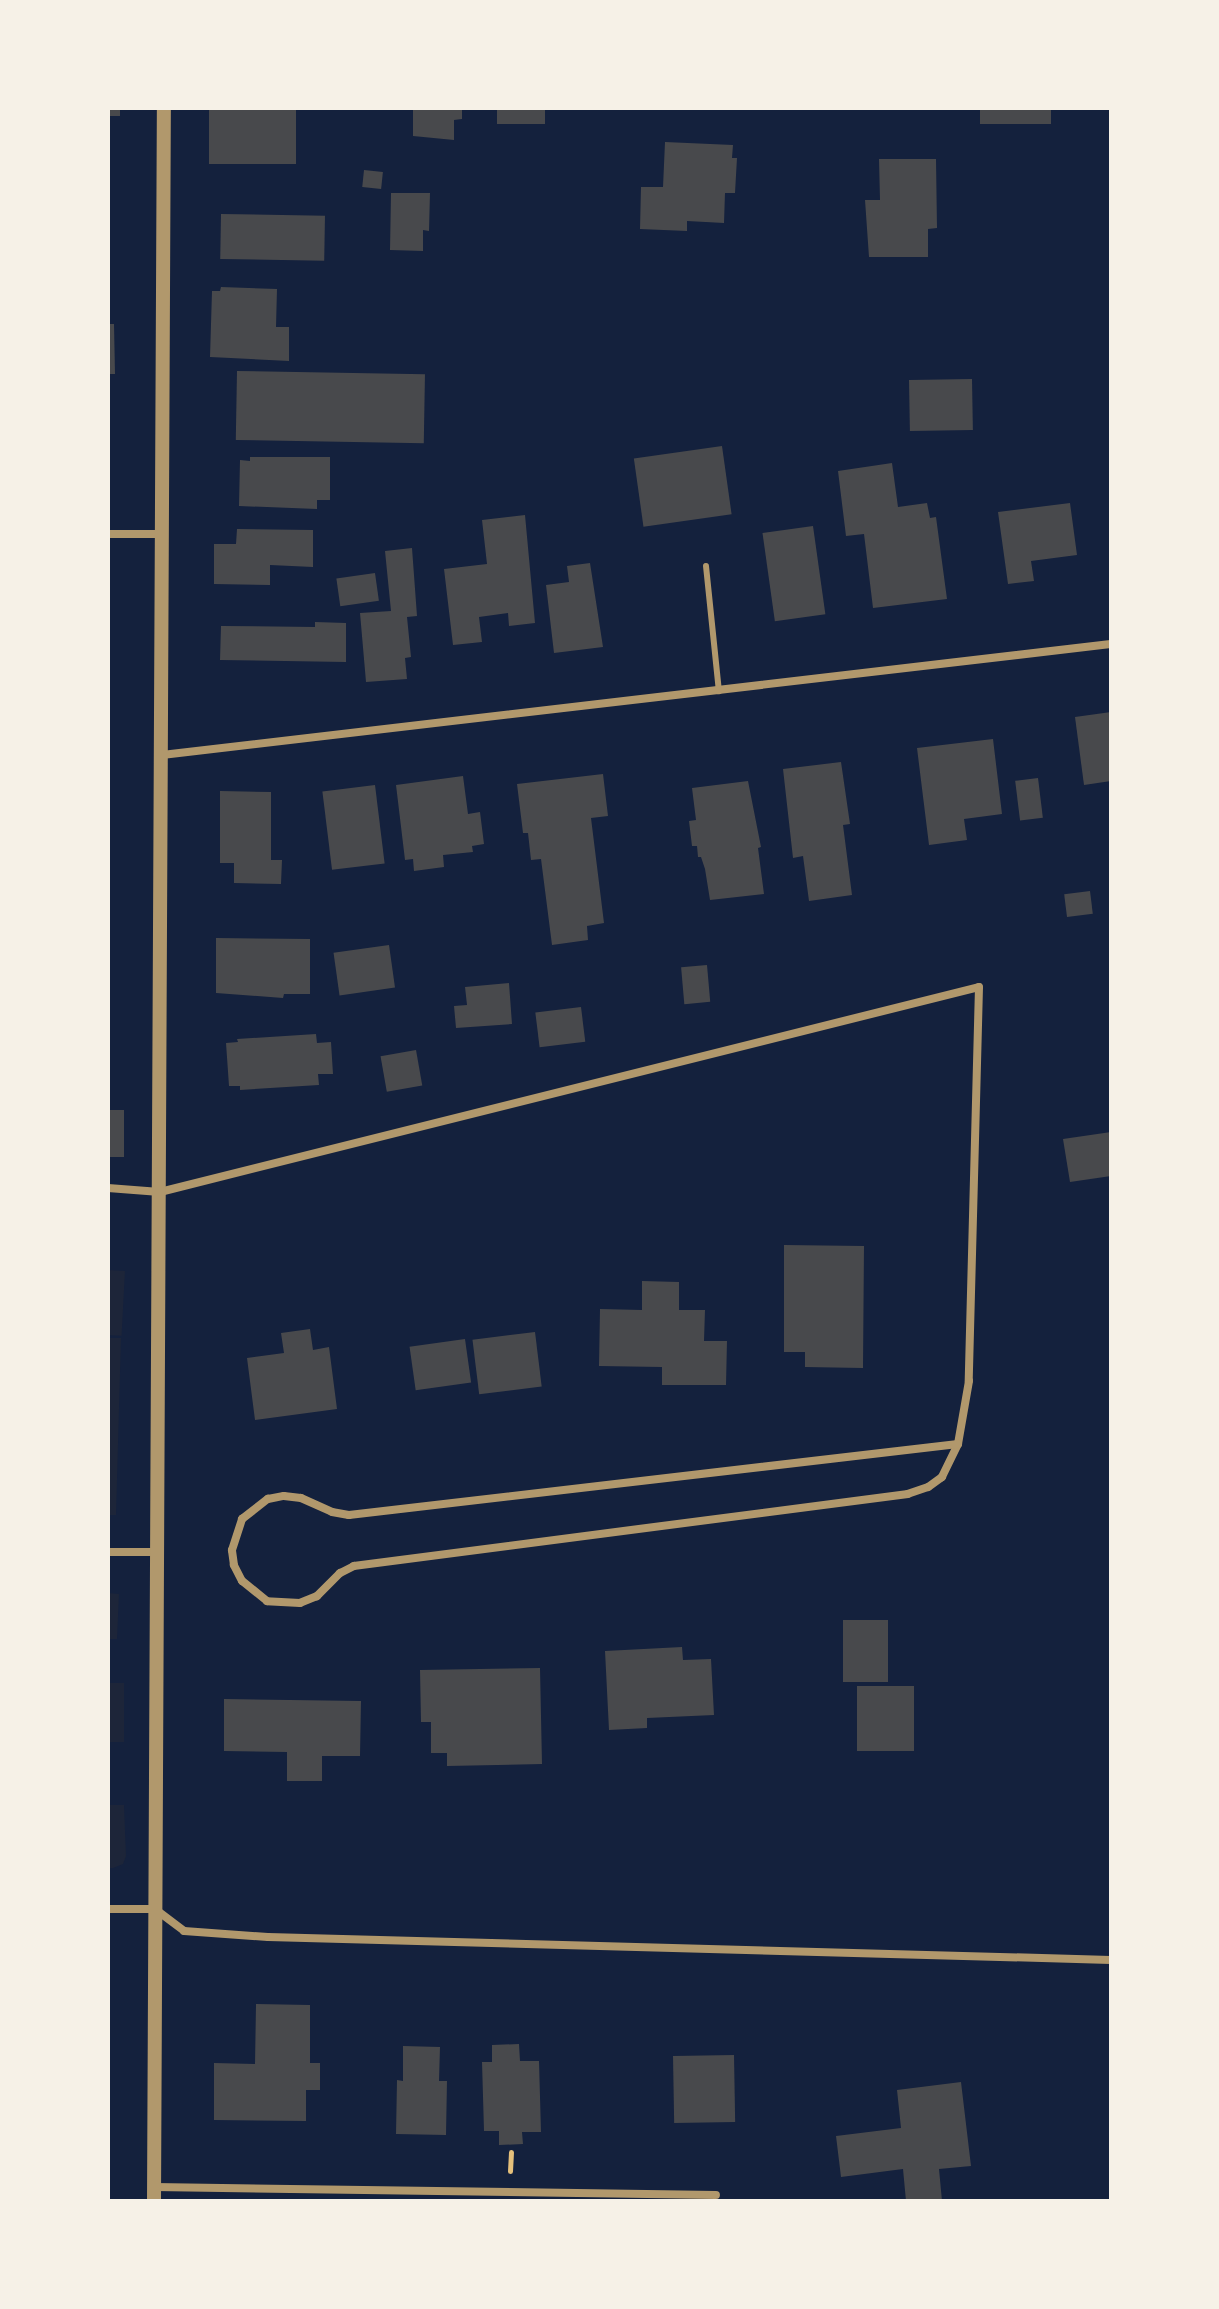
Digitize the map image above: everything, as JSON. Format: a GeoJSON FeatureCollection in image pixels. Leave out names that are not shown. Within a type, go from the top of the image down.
{"type":"FeatureCollection","features":[{"type":"Feature","properties":{"kind":"street"},"geometry":{"type":"LineString","coordinates":[[164,108],[154,2194],[716,2195]]}},
{"type":"Feature","properties":{"kind":"street"},"geometry":{"type":"LineString","coordinates":[[108,534],[162,534]]}},
{"type":"Feature","properties":{"kind":"street"},"geometry":{"type":"LineString","coordinates":[[162,755],[1111,644]]}},
{"type":"Feature","properties":{"kind":"street"},"geometry":{"type":"LineString","coordinates":[[108,1188],[160,1192],[979,987],[969,1381],[958,1444],[942,1477],[928,1487],[908,1494],[354,1566],[340,1573],[317,1596],[300,1603],[267,1601],[247,1587],[234,1565],[232,1550],[242,1519],[253,1507],[284,1496],[301,1498],[332,1512],[349,1515],[958,1444]]}},
{"type":"Feature","properties":{"kind":"street"},"geometry":{"type":"LineString","coordinates":[[108,1552],[156,1552]]}},
{"type":"Feature","properties":{"kind":"street"},"geometry":{"type":"LineString","coordinates":[[108,1909],[155,1909],[184,1931],[268,1937],[1111,1960]]}},
{"type":"Feature","properties":{"kind":"lane"},"geometry":{"type":"LineString","coordinates":[[706,566],[719,691]]}},
{"type":"Feature","properties":{"kind":"shaded area"},"geometry":{"type":"Polygon","coordinates":[[[108,1270],[125,1271],[122,1336],[108,1335],[108,1270]]]}},
{"type":"Feature","properties":{"kind":"shaded area"},"geometry":{"type":"Polygon","coordinates":[[[108,1338],[121,1338],[116,1515],[108,1515],[108,1338]]]}},
{"type":"Feature","properties":{"kind":"shaded area"},"geometry":{"type":"Polygon","coordinates":[[[108,1593],[119,1594],[117,1639],[108,1639],[108,1593]]]}},
{"type":"Feature","properties":{"kind":"shaded area"},"geometry":{"type":"Polygon","coordinates":[[[108,1683],[124,1683],[124,1742],[108,1742],[108,1683]]]}},
{"type":"Feature","properties":{"kind":"shaded area"},"geometry":{"type":"Polygon","coordinates":[[[108,1805],[124,1805],[126,1856],[123,1864],[113,1868],[108,1868],[108,1805]]]}},
{"type":"Feature","properties":{"kind":"building"},"geometry":{"type":"Polygon","coordinates":[[[108,108],[120,108],[120,116],[108,116],[108,108]]]}},
{"type":"Feature","properties":{"kind":"building"},"geometry":{"type":"Polygon","coordinates":[[[209,108],[296,108],[296,164],[209,164],[209,108]]]}},
{"type":"Feature","properties":{"kind":"building"},"geometry":{"type":"Polygon","coordinates":[[[413,108],[462,110],[462,119],[454,120],[454,140],[413,136],[413,108]]]}},
{"type":"Feature","properties":{"kind":"building"},"geometry":{"type":"Polygon","coordinates":[[[497,108],[545,108],[545,124],[497,124],[497,108]]]}},
{"type":"Feature","properties":{"kind":"building"},"geometry":{"type":"Polygon","coordinates":[[[980,108],[1051,108],[1051,124],[980,124],[980,108]]]}},
{"type":"Feature","properties":{"kind":"building"},"geometry":{"type":"Polygon","coordinates":[[[665,142],[733,145],[732,158],[737,158],[735,193],[725,193],[724,223],[687,221],[687,231],[640,229],[641,187],[663,187],[665,142]]]}},
{"type":"Feature","properties":{"kind":"building"},"geometry":{"type":"Polygon","coordinates":[[[879,159],[936,159],[937,228],[928,229],[928,257],[869,257],[865,200],[880,200],[879,159]]]}},
{"type":"Feature","properties":{"kind":"building"},"geometry":{"type":"Polygon","coordinates":[[[364,170],[383,172],[381,189],[362,187],[364,170]]]}},
{"type":"Feature","properties":{"kind":"building"},"geometry":{"type":"Polygon","coordinates":[[[391,193],[430,193],[429,231],[423,230],[423,251],[390,250],[391,193]]]}},
{"type":"Feature","properties":{"kind":"building"},"geometry":{"type":"Polygon","coordinates":[[[221,214],[325,216],[324,261],[220,259],[221,214]]]}},
{"type":"Feature","properties":{"kind":"building"},"geometry":{"type":"Polygon","coordinates":[[[221,287],[277,289],[276,327],[289,327],[289,361],[210,357],[212,291],[220,291],[221,287]]]}},
{"type":"Feature","properties":{"kind":"building"},"geometry":{"type":"Polygon","coordinates":[[[108,324],[114,324],[115,374],[108,374],[108,324]]]}},
{"type":"Feature","properties":{"kind":"building"},"geometry":{"type":"Polygon","coordinates":[[[237,371],[425,374],[424,443],[236,440],[237,371]]]}},
{"type":"Feature","properties":{"kind":"building"},"geometry":{"type":"Polygon","coordinates":[[[972,379],[973,430],[910,431],[909,380],[972,379]]]}},
{"type":"Feature","properties":{"kind":"building"},"geometry":{"type":"Polygon","coordinates":[[[722,446],[732,514],[643,527],[634,458],[722,446]]]}},
{"type":"Feature","properties":{"kind":"building"},"geometry":{"type":"Polygon","coordinates":[[[250,457],[330,457],[330,500],[317,500],[317,509],[239,506],[240,460],[250,461],[250,457]]]}},
{"type":"Feature","properties":{"kind":"building"},"geometry":{"type":"Polygon","coordinates":[[[892,463],[898,507],[927,503],[930,518],[936,517],[947,599],[873,608],[864,534],[846,536],[838,471],[892,463]]]}},
{"type":"Feature","properties":{"kind":"building"},"geometry":{"type":"Polygon","coordinates":[[[1070,503],[1077,555],[1031,561],[1034,581],[1008,584],[998,512],[1070,503]]]}},
{"type":"Feature","properties":{"kind":"building"},"geometry":{"type":"Polygon","coordinates":[[[525,515],[535,623],[509,626],[508,613],[479,617],[482,642],[453,645],[444,569],[487,564],[482,520],[525,515]]]}},
{"type":"Feature","properties":{"kind":"building"},"geometry":{"type":"Polygon","coordinates":[[[813,526],[825,614],[775,621],[762,533],[813,526]]]}},
{"type":"Feature","properties":{"kind":"building"},"geometry":{"type":"Polygon","coordinates":[[[237,529],[313,530],[313,567],[270,565],[270,585],[214,584],[214,544],[236,544],[237,529]]]}},
{"type":"Feature","properties":{"kind":"building"},"geometry":{"type":"Polygon","coordinates":[[[412,548],[417,616],[407,617],[411,657],[405,658],[407,679],[366,682],[360,613],[391,611],[385,551],[412,548]]]}},
{"type":"Feature","properties":{"kind":"building"},"geometry":{"type":"Polygon","coordinates":[[[590,563],[603,647],[554,653],[546,585],[569,582],[567,566],[590,563]]]}},
{"type":"Feature","properties":{"kind":"building"},"geometry":{"type":"Polygon","coordinates":[[[375,573],[379,601],[340,606],[336,578],[375,573]]]}},
{"type":"Feature","properties":{"kind":"building"},"geometry":{"type":"Polygon","coordinates":[[[315,622],[346,623],[346,662],[220,660],[221,626],[315,627],[315,622]]]}},
{"type":"Feature","properties":{"kind":"building"},"geometry":{"type":"Polygon","coordinates":[[[1111,712],[1111,781],[1084,785],[1075,717],[1111,712]]]}},
{"type":"Feature","properties":{"kind":"building"},"geometry":{"type":"Polygon","coordinates":[[[993,739],[1002,814],[964,819],[967,840],[929,845],[917,748],[993,739]]]}},
{"type":"Feature","properties":{"kind":"building"},"geometry":{"type":"Polygon","coordinates":[[[841,762],[850,824],[843,825],[852,895],[809,901],[803,856],[793,858],[783,769],[841,762]]]}},
{"type":"Feature","properties":{"kind":"building"},"geometry":{"type":"Polygon","coordinates":[[[603,774],[608,816],[591,818],[604,923],[587,926],[588,940],[552,945],[541,859],[531,860],[528,833],[523,833],[517,784],[603,774]]]}},
{"type":"Feature","properties":{"kind":"building"},"geometry":{"type":"Polygon","coordinates":[[[463,776],[468,814],[480,812],[484,844],[472,846],[473,852],[443,855],[444,867],[414,871],[413,859],[405,860],[396,785],[463,776]]]}},
{"type":"Feature","properties":{"kind":"building"},"geometry":{"type":"Polygon","coordinates":[[[1038,778],[1043,818],[1020,821],[1015,781],[1038,778]]]}},
{"type":"Feature","properties":{"kind":"building"},"geometry":{"type":"Polygon","coordinates":[[[748,781],[761,847],[758,848],[764,894],[710,900],[701,857],[698,857],[697,846],[692,846],[689,821],[696,820],[692,788],[748,781]]]}},
{"type":"Feature","properties":{"kind":"building"},"geometry":{"type":"Polygon","coordinates":[[[375,785],[385,863],[332,870],[322,791],[375,785]]]}},
{"type":"Feature","properties":{"kind":"building"},"geometry":{"type":"Polygon","coordinates":[[[220,791],[271,792],[271,860],[282,860],[281,884],[234,883],[234,863],[220,863],[220,791]]]}},
{"type":"Feature","properties":{"kind":"building"},"geometry":{"type":"Polygon","coordinates":[[[1090,891],[1093,914],[1067,917],[1064,894],[1090,891]]]}},
{"type":"Feature","properties":{"kind":"building"},"geometry":{"type":"Polygon","coordinates":[[[216,938],[310,939],[310,994],[284,994],[283,998],[216,993],[216,938]]]}},
{"type":"Feature","properties":{"kind":"building"},"geometry":{"type":"Polygon","coordinates":[[[389,945],[395,988],[340,995],[334,953],[389,945]]]}},
{"type":"Feature","properties":{"kind":"building"},"geometry":{"type":"Polygon","coordinates":[[[707,965],[710,1002],[684,1004],[681,967],[707,965]]]}},
{"type":"Feature","properties":{"kind":"building"},"geometry":{"type":"Polygon","coordinates":[[[509,983],[512,1024],[456,1028],[454,1006],[467,1005],[465,987],[509,983]]]}},
{"type":"Feature","properties":{"kind":"building"},"geometry":{"type":"Polygon","coordinates":[[[581,1007],[585,1042],[540,1047],[535,1013],[581,1007]]]}},
{"type":"Feature","properties":{"kind":"building"},"geometry":{"type":"Polygon","coordinates":[[[316,1034],[317,1043],[331,1042],[333,1074],[318,1074],[319,1085],[240,1090],[240,1086],[229,1086],[226,1043],[238,1042],[237,1039],[316,1034]]]}},
{"type":"Feature","properties":{"kind":"building"},"geometry":{"type":"Polygon","coordinates":[[[416,1050],[422,1085],[387,1092],[381,1056],[416,1050]]]}},
{"type":"Feature","properties":{"kind":"building"},"geometry":{"type":"Polygon","coordinates":[[[108,1110],[124,1110],[124,1157],[108,1157],[108,1110]]]}},
{"type":"Feature","properties":{"kind":"building"},"geometry":{"type":"Polygon","coordinates":[[[1111,1132],[1111,1176],[1070,1182],[1063,1139],[1111,1132]]]}},
{"type":"Feature","properties":{"kind":"building"},"geometry":{"type":"Polygon","coordinates":[[[784,1245],[864,1246],[863,1368],[805,1367],[805,1352],[784,1352],[784,1245]]]}},
{"type":"Feature","properties":{"kind":"building"},"geometry":{"type":"Polygon","coordinates":[[[642,1281],[679,1282],[679,1310],[705,1310],[704,1341],[727,1341],[726,1385],[662,1385],[662,1367],[599,1366],[600,1309],[642,1310],[642,1281]]]}},
{"type":"Feature","properties":{"kind":"building"},"geometry":{"type":"Polygon","coordinates":[[[310,1329],[313,1350],[329,1347],[337,1409],[255,1420],[247,1358],[284,1353],[281,1333],[310,1329]]]}},
{"type":"Feature","properties":{"kind":"building"},"geometry":{"type":"Polygon","coordinates":[[[535,1332],[542,1387],[479,1394],[472,1340],[535,1332]]]}},
{"type":"Feature","properties":{"kind":"building"},"geometry":{"type":"Polygon","coordinates":[[[465,1339],[471,1383],[416,1390],[410,1347],[465,1339]]]}},
{"type":"Feature","properties":{"kind":"building"},"geometry":{"type":"Polygon","coordinates":[[[843,1620],[888,1620],[888,1682],[843,1682],[843,1620]]]}},
{"type":"Feature","properties":{"kind":"building"},"geometry":{"type":"Polygon","coordinates":[[[682,1647],[683,1660],[711,1659],[714,1715],[647,1718],[647,1728],[609,1730],[605,1651],[682,1647]]]}},
{"type":"Feature","properties":{"kind":"building"},"geometry":{"type":"Polygon","coordinates":[[[540,1668],[542,1764],[447,1766],[447,1753],[431,1753],[431,1722],[421,1722],[420,1670],[540,1668]]]}},
{"type":"Feature","properties":{"kind":"building"},"geometry":{"type":"Polygon","coordinates":[[[857,1686],[914,1686],[914,1751],[857,1751],[857,1686]]]}},
{"type":"Feature","properties":{"kind":"building"},"geometry":{"type":"Polygon","coordinates":[[[224,1699],[361,1701],[360,1756],[322,1756],[322,1781],[287,1781],[287,1752],[224,1751],[224,1699]]]}},
{"type":"Feature","properties":{"kind":"building"},"geometry":{"type":"Polygon","coordinates":[[[256,2004],[310,2005],[310,2063],[320,2063],[320,2090],[306,2090],[306,2121],[214,2120],[214,2063],[255,2064],[256,2004]]]}},
{"type":"Feature","properties":{"kind":"building"},"geometry":{"type":"Polygon","coordinates":[[[519,2044],[520,2061],[539,2061],[541,2132],[522,2132],[523,2144],[499,2145],[499,2131],[484,2131],[482,2062],[492,2062],[492,2045],[519,2044]]]}},
{"type":"Feature","properties":{"kind":"building"},"geometry":{"type":"Polygon","coordinates":[[[403,2046],[440,2047],[439,2081],[447,2081],[446,2135],[396,2134],[397,2080],[403,2081],[403,2046]]]}},
{"type":"Feature","properties":{"kind":"building"},"geometry":{"type":"Polygon","coordinates":[[[734,2055],[735,2122],[674,2123],[673,2056],[734,2055]]]}},
{"type":"Feature","properties":{"kind":"building"},"geometry":{"type":"Polygon","coordinates":[[[961,2082],[971,2166],[939,2169],[942,2201],[906,2201],[903,2169],[841,2177],[836,2136],[901,2128],[897,2090],[961,2082]]]}}]}
